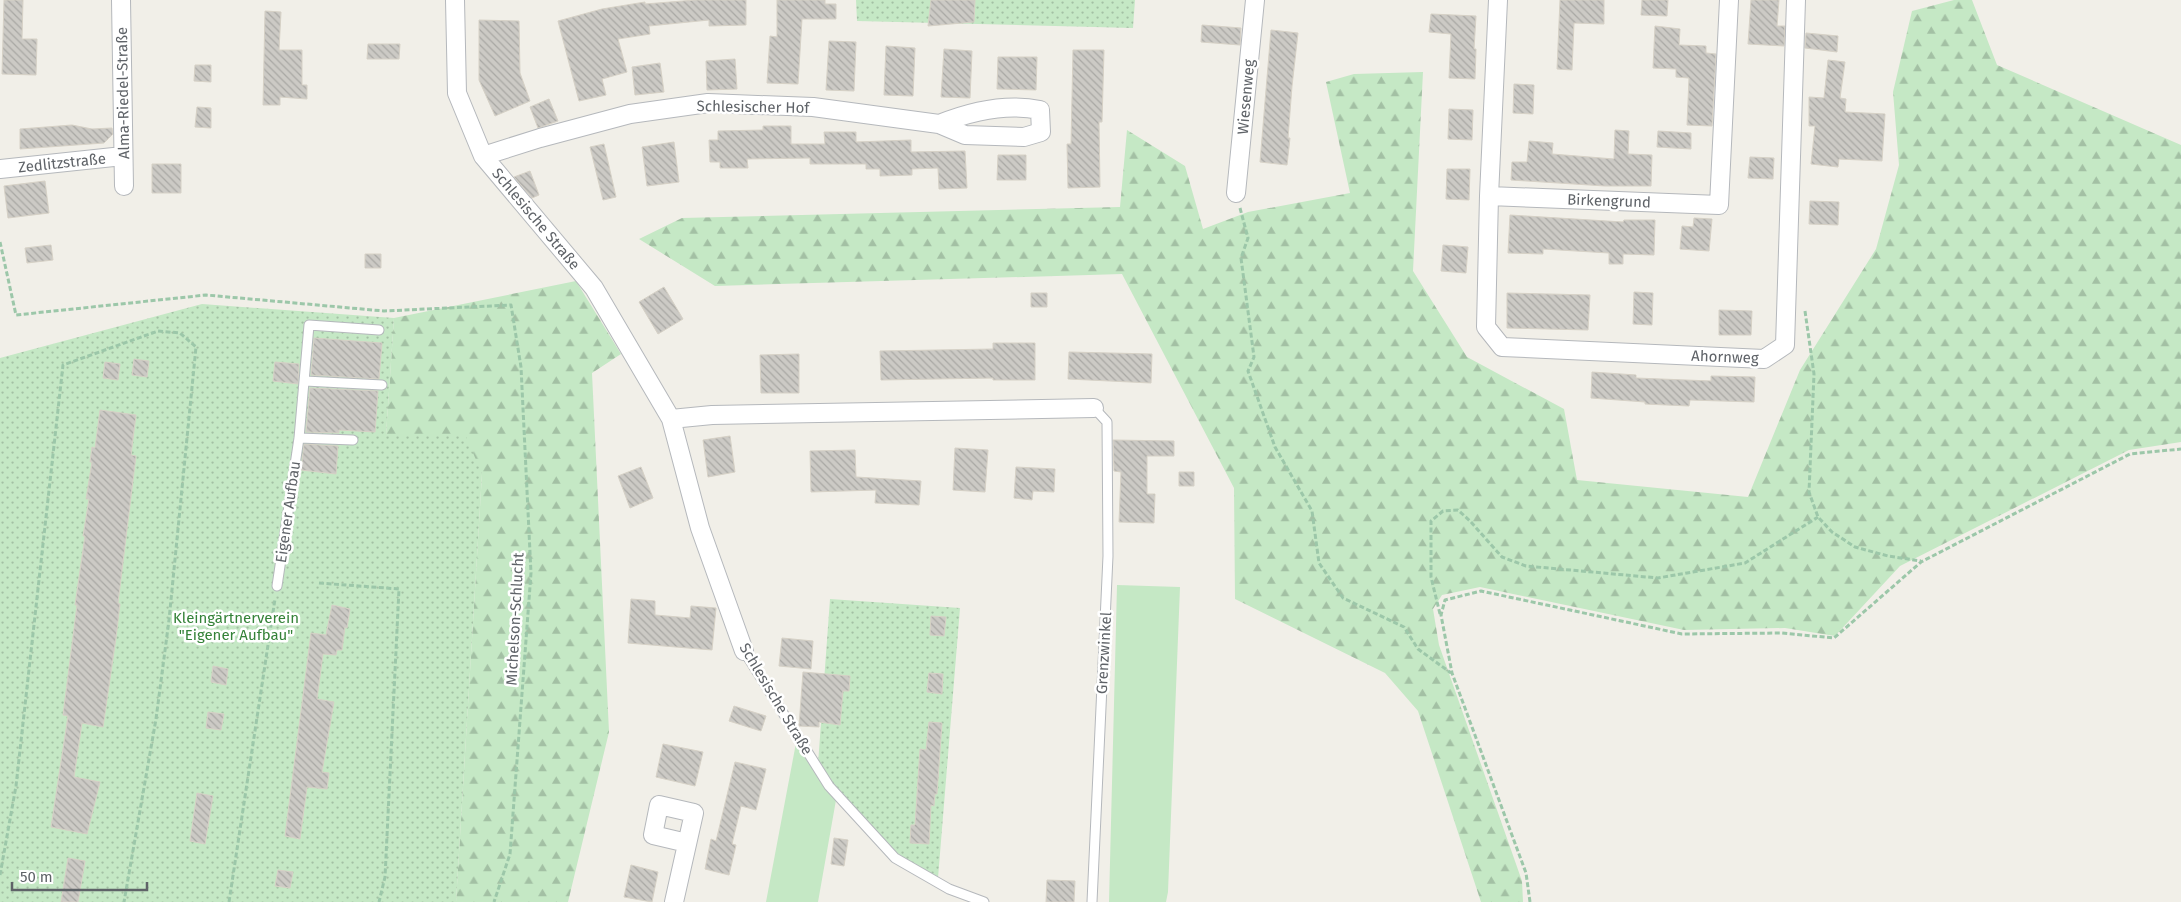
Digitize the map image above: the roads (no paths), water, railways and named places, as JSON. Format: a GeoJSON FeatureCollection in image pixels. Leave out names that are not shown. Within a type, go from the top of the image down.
{"type":"FeatureCollection","features":[{"type":"Feature","properties":{"kind":"street","name":"Alma-Riedel-Straße"},"geometry":{"type":"LineString","coordinates":[[121,0],[124,186]]}},
{"type":"Feature","properties":{"kind":"street","name":"Schlesische Straße"},"geometry":{"type":"LineString","coordinates":[[455,0],[457,93],[483,156],[594,288],[671,419],[700,528],[744,652]]}},
{"type":"Feature","properties":{"kind":"street","name":"Wiesenweg"},"geometry":{"type":"LineString","coordinates":[[1236,193],[1255,0]]}},
{"type":"Feature","properties":{"kind":"street"},"geometry":{"type":"LineString","coordinates":[[1489,196],[1498,0]]}},
{"type":"Feature","properties":{"kind":"street","name":"Birkengrund"},"geometry":{"type":"LineString","coordinates":[[1489,196],[1719,205],[1729,0]]}},
{"type":"Feature","properties":{"kind":"street","name":"Ahornweg"},"geometry":{"type":"LineString","coordinates":[[1489,196],[1486,327],[1502,347],[1764,359],[1785,345],[1796,0]]}},
{"type":"Feature","properties":{"kind":"street","name":"Schlesischer Hof"},"geometry":{"type":"LineString","coordinates":[[483,156],[540,138],[630,114],[708,103],[812,107],[938,124],[965,135],[1024,136],[1041,132],[1040,110],[1024,106],[964,114],[938,124]]}},
{"type":"Feature","properties":{"kind":"street","name":"Zedlitzstraße"},"geometry":{"type":"LineString","coordinates":[[0,170],[123,156]]}},
{"type":"Feature","properties":{"kind":"street"},"geometry":{"type":"LineString","coordinates":[[671,419],[712,415],[1094,408]]}},
{"type":"Feature","properties":{"kind":"street"},"geometry":{"type":"LineString","coordinates":[[674,902],[687,843]]}},
{"type":"Feature","properties":{"kind":"lane","name":"Eigener Aufbau"},"geometry":{"type":"LineString","coordinates":[[277,586],[299,438],[308,325],[379,330]]}},
{"type":"Feature","properties":{"kind":"lane"},"geometry":{"type":"LineString","coordinates":[[305,381],[382,385]]}},
{"type":"Feature","properties":{"kind":"lane","name":"Grenzwinkel"},"geometry":{"type":"LineString","coordinates":[[1092,902],[1108,556],[1107,422],[1094,408]]}},
{"type":"Feature","properties":{"kind":"lane"},"geometry":{"type":"LineString","coordinates":[[299,438],[353,440]]}},
{"type":"Feature","properties":{"kind":"lane","name":"Schlesische Straße"},"geometry":{"type":"LineString","coordinates":[[744,652],[829,786],[895,858],[949,889],[984,902]]}},
{"type":"Feature","properties":{"kind":"park label","name":"Kleingärtnerverein \"Eigener Aufbau\""},"geometry":{"type":"Point","coordinates":[236,626]}}]}
